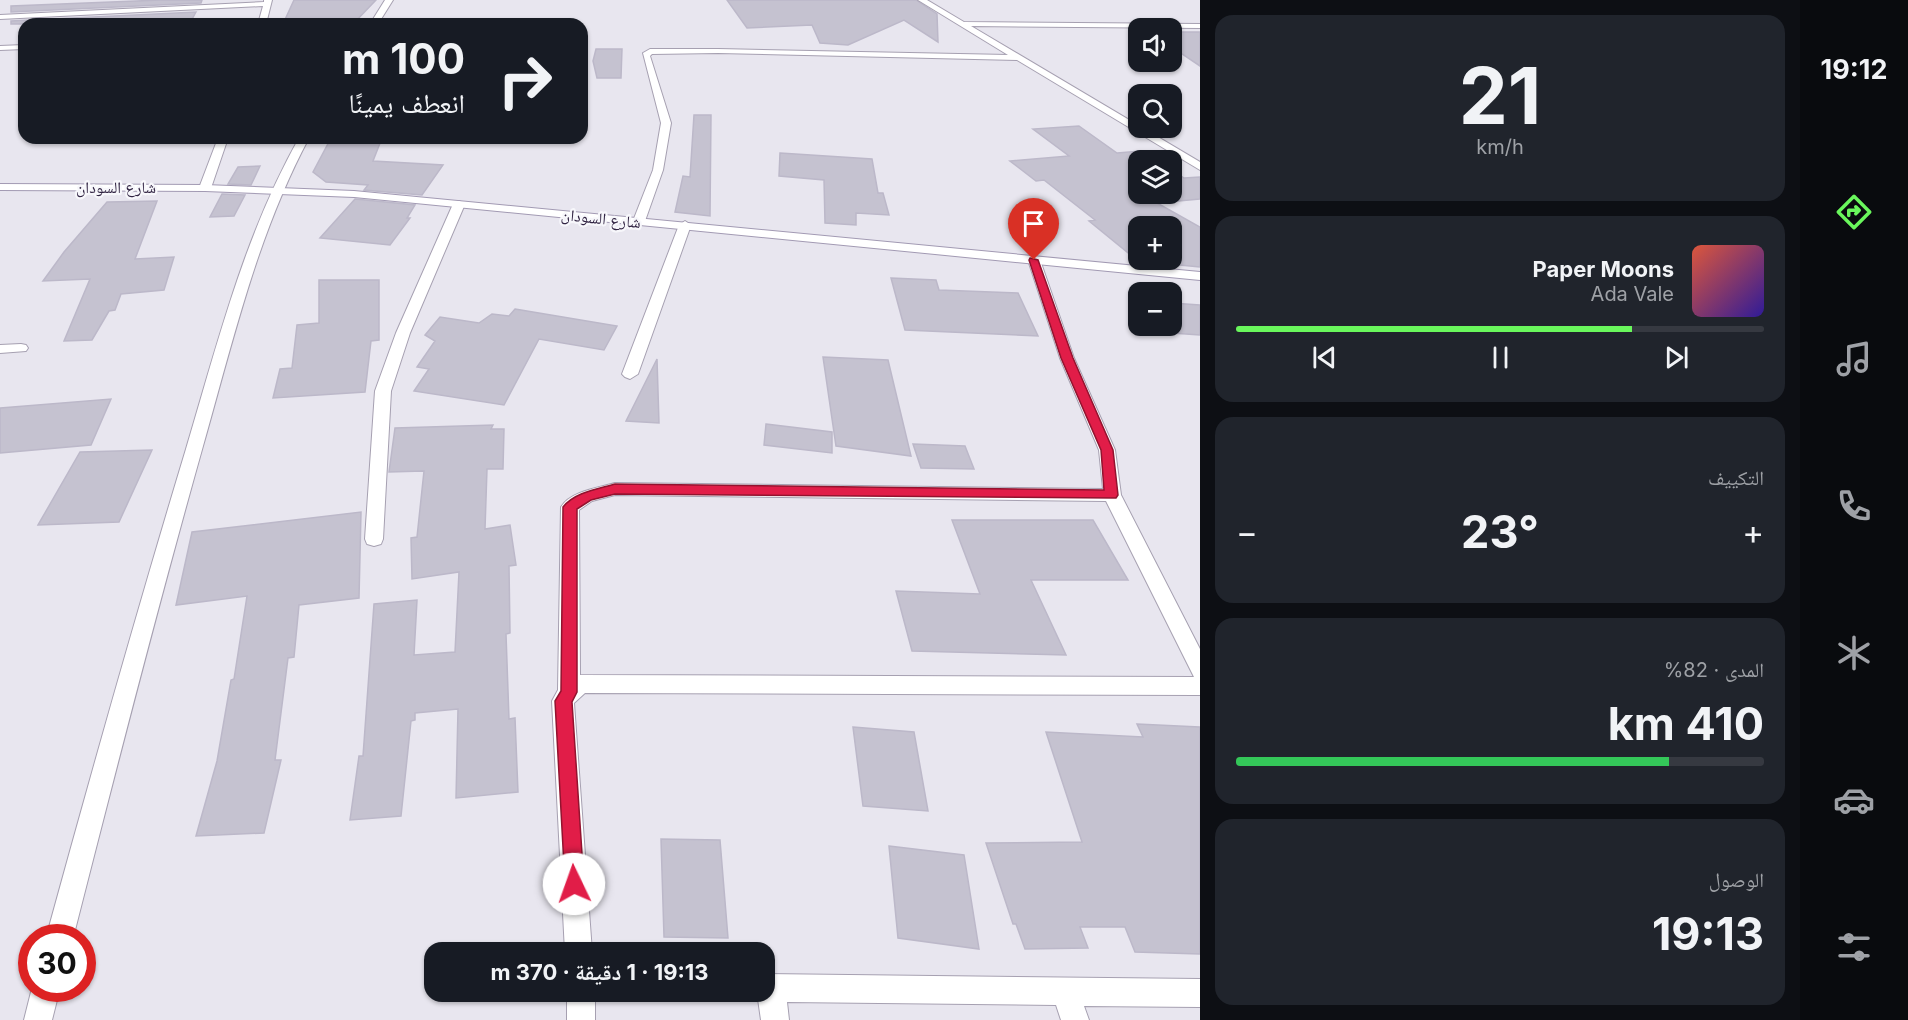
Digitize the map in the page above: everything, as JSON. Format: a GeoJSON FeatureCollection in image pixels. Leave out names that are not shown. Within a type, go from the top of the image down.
{"type":"FeatureCollection","features":[{"type":"Feature","properties":{"kind":"street"},"geometry":{"type":"LineString","coordinates":[[160,9],[166,0]]}},
{"type":"Feature","properties":{"kind":"street"},"geometry":{"type":"LineString","coordinates":[[378,18],[389,0]]}},
{"type":"Feature","properties":{"kind":"street"},"geometry":{"type":"LineString","coordinates":[[922,0],[1200,167]]}},
{"type":"Feature","properties":{"kind":"street"},"geometry":{"type":"LineString","coordinates":[[0,17],[267,2],[263,18]]}},
{"type":"Feature","properties":{"kind":"street"},"geometry":{"type":"LineString","coordinates":[[54,14],[61,7]]}},
{"type":"Feature","properties":{"kind":"street"},"geometry":{"type":"LineString","coordinates":[[963,24],[1200,26]]}},
{"type":"Feature","properties":{"kind":"street"},"geometry":{"type":"LineString","coordinates":[[0,48],[18,47]]}},
{"type":"Feature","properties":{"kind":"street"},"geometry":{"type":"LineString","coordinates":[[639,221],[658,170],[666,123],[646,55],[650,52],[730,51],[1020,58]]}},
{"type":"Feature","properties":{"kind":"street"},"geometry":{"type":"LineString","coordinates":[[205,188],[220,144]]}},
{"type":"Feature","properties":{"kind":"street"},"geometry":{"type":"LineString","coordinates":[[63,924],[162,560],[238,297],[276,189],[301,144]]}},
{"type":"Feature","properties":{"kind":"street","name":"شارع السودان"},"geometry":{"type":"LineString","coordinates":[[0,187],[276,189],[685,225],[1200,276]]}},
{"type":"Feature","properties":{"kind":"street"},"geometry":{"type":"LineString","coordinates":[[374,539],[383,391],[404,333],[459,204]]}},
{"type":"Feature","properties":{"kind":"street"},"geometry":{"type":"LineString","coordinates":[[630,374],[685,225]]}},
{"type":"Feature","properties":{"kind":"street"},"geometry":{"type":"LineString","coordinates":[[1034,260],[1067,358],[1107,450],[1112,495],[1200,670]]}},
{"type":"Feature","properties":{"kind":"street"},"geometry":{"type":"LineString","coordinates":[[0,349],[21,348]]}},
{"type":"Feature","properties":{"kind":"street"},"geometry":{"type":"LineString","coordinates":[[569,692],[570,507],[586,497],[615,489],[1112,495]]}},
{"type":"Feature","properties":{"kind":"street"},"geometry":{"type":"LineString","coordinates":[[577,942],[563,701],[569,692],[581,684],[1200,686]]}},
{"type":"Feature","properties":{"kind":"street"},"geometry":{"type":"LineString","coordinates":[[775,988],[1200,993]]}},
{"type":"Feature","properties":{"kind":"street"},"geometry":{"type":"LineString","coordinates":[[1065,992],[1075,1020]]}},
{"type":"Feature","properties":{"kind":"street"},"geometry":{"type":"LineString","coordinates":[[38,1020],[42,1002]]}},
{"type":"Feature","properties":{"kind":"street"},"geometry":{"type":"LineString","coordinates":[[580,1002],[581,1020]]}},
{"type":"Feature","properties":{"kind":"street"},"geometry":{"type":"LineString","coordinates":[[771,1002],[775,1020]]}},
{"type":"Feature","properties":{"kind":"building"},"geometry":{"type":"Polygon","coordinates":[[[202,0],[201,3],[11,12],[11,6],[202,0]]]}},
{"type":"Feature","properties":{"kind":"building"},"geometry":{"type":"Polygon","coordinates":[[[294,0],[376,0],[359,18],[286,18],[294,0]]]}},
{"type":"Feature","properties":{"kind":"building"},"geometry":{"type":"Polygon","coordinates":[[[727,0],[916,0],[937,14],[938,42],[904,20],[848,45],[820,43],[812,25],[747,28],[727,0]]]}},
{"type":"Feature","properties":{"kind":"building"},"geometry":{"type":"Polygon","coordinates":[[[196,12],[193,18],[73,18],[196,12]]]}},
{"type":"Feature","properties":{"kind":"building"},"geometry":{"type":"Polygon","coordinates":[[[1182,32],[1200,32],[1200,66],[1182,54],[1182,32]]]}},
{"type":"Feature","properties":{"kind":"building"},"geometry":{"type":"Polygon","coordinates":[[[596,49],[622,49],[621,78],[597,78],[593,61],[596,49]]]}},
{"type":"Feature","properties":{"kind":"building"},"geometry":{"type":"Polygon","coordinates":[[[694,115],[711,115],[710,216],[675,212],[683,176],[690,177],[694,115]]]}},
{"type":"Feature","properties":{"kind":"building"},"geometry":{"type":"Polygon","coordinates":[[[1079,126],[1117,153],[1128,152],[1128,204],[1159,204],[1180,216],[1128,216],[1128,253],[1089,221],[1095,220],[1044,180],[1036,181],[1010,161],[1069,156],[1033,129],[1079,126]]]}},
{"type":"Feature","properties":{"kind":"building"},"geometry":{"type":"Polygon","coordinates":[[[328,144],[380,144],[373,161],[443,165],[422,195],[364,190],[368,185],[326,182],[313,172],[328,144]]]}},
{"type":"Feature","properties":{"kind":"building"},"geometry":{"type":"Polygon","coordinates":[[[780,153],[872,159],[878,193],[883,193],[889,215],[856,213],[856,225],[825,223],[824,180],[779,176],[780,153]]]}},
{"type":"Feature","properties":{"kind":"building"},"geometry":{"type":"Polygon","coordinates":[[[260,166],[251,185],[228,184],[238,167],[260,166]]]}},
{"type":"Feature","properties":{"kind":"building"},"geometry":{"type":"Polygon","coordinates":[[[1182,177],[1200,177],[1200,199],[1182,201],[1182,177]]]}},
{"type":"Feature","properties":{"kind":"building"},"geometry":{"type":"Polygon","coordinates":[[[222,194],[245,195],[234,216],[210,217],[222,194]]]}},
{"type":"Feature","properties":{"kind":"building"},"geometry":{"type":"Polygon","coordinates":[[[355,199],[415,205],[407,218],[410,218],[390,245],[320,238],[355,199]]]}},
{"type":"Feature","properties":{"kind":"building"},"geometry":{"type":"Polygon","coordinates":[[[157,201],[135,259],[174,257],[164,290],[121,294],[115,310],[109,311],[92,340],[64,341],[90,279],[43,281],[64,252],[107,202],[157,201]]]}},
{"type":"Feature","properties":{"kind":"building"},"geometry":{"type":"Polygon","coordinates":[[[1182,217],[1200,227],[1200,267],[1182,265],[1182,217]]]}},
{"type":"Feature","properties":{"kind":"building"},"geometry":{"type":"Polygon","coordinates":[[[891,278],[936,280],[939,290],[1018,293],[1038,336],[905,330],[891,278]]]}},
{"type":"Feature","properties":{"kind":"building"},"geometry":{"type":"Polygon","coordinates":[[[319,280],[379,280],[379,340],[371,341],[365,392],[273,398],[280,369],[292,368],[297,325],[319,323],[319,280]]]}},
{"type":"Feature","properties":{"kind":"building"},"geometry":{"type":"Polygon","coordinates":[[[1182,304],[1200,305],[1200,335],[1182,334],[1182,304]]]}},
{"type":"Feature","properties":{"kind":"building"},"geometry":{"type":"Polygon","coordinates":[[[515,309],[617,326],[604,350],[539,339],[504,405],[414,391],[429,369],[417,367],[435,341],[425,335],[440,317],[479,323],[492,314],[509,316],[515,309]]]}},
{"type":"Feature","properties":{"kind":"building"},"geometry":{"type":"Polygon","coordinates":[[[823,357],[888,360],[911,456],[836,446],[823,357]]]}},
{"type":"Feature","properties":{"kind":"building"},"geometry":{"type":"Polygon","coordinates":[[[657,359],[659,423],[626,421],[657,359]]]}},
{"type":"Feature","properties":{"kind":"building"},"geometry":{"type":"Polygon","coordinates":[[[111,399],[91,445],[0,453],[0,408],[111,399]]]}},
{"type":"Feature","properties":{"kind":"building"},"geometry":{"type":"Polygon","coordinates":[[[766,424],[832,432],[832,453],[764,445],[766,424]]]}},
{"type":"Feature","properties":{"kind":"building"},"geometry":{"type":"Polygon","coordinates":[[[493,425],[491,429],[504,429],[503,469],[487,469],[485,529],[510,525],[516,565],[509,566],[510,633],[506,634],[509,719],[515,718],[518,792],[456,798],[458,709],[415,713],[415,720],[411,721],[401,816],[350,820],[359,756],[363,756],[374,604],[417,600],[414,655],[455,652],[459,572],[412,579],[411,538],[417,537],[424,471],[389,472],[395,428],[493,425]]]}},
{"type":"Feature","properties":{"kind":"building"},"geometry":{"type":"Polygon","coordinates":[[[913,444],[965,446],[974,469],[921,468],[913,444]]]}},
{"type":"Feature","properties":{"kind":"building"},"geometry":{"type":"Polygon","coordinates":[[[152,450],[119,522],[38,525],[80,452],[152,450]]]}},
{"type":"Feature","properties":{"kind":"building"},"geometry":{"type":"Polygon","coordinates":[[[361,512],[359,598],[299,605],[294,657],[288,658],[275,760],[281,760],[264,833],[196,836],[217,761],[231,680],[234,679],[247,596],[176,605],[192,532],[361,512]]]}},
{"type":"Feature","properties":{"kind":"building"},"geometry":{"type":"Polygon","coordinates":[[[952,520],[1093,520],[1128,580],[1031,580],[1066,655],[912,651],[896,591],[980,594],[952,520]]]}},
{"type":"Feature","properties":{"kind":"building"},"geometry":{"type":"Polygon","coordinates":[[[1137,724],[1200,727],[1200,954],[1135,952],[1125,927],[1080,927],[1088,948],[1025,949],[1016,924],[1013,924],[986,843],[1082,842],[1046,732],[1143,737],[1137,724]]]}},
{"type":"Feature","properties":{"kind":"building"},"geometry":{"type":"Polygon","coordinates":[[[853,727],[914,732],[928,811],[863,806],[853,727]]]}},
{"type":"Feature","properties":{"kind":"building"},"geometry":{"type":"Polygon","coordinates":[[[661,839],[720,840],[728,938],[664,937],[661,839]]]}},
{"type":"Feature","properties":{"kind":"building"},"geometry":{"type":"Polygon","coordinates":[[[889,846],[964,855],[979,949],[898,938],[889,846]]]}},
{"type":"Feature","properties":{"kind":"route"},"geometry":{"type":"LineString","coordinates":[[574,884],[563,701],[569,692],[570,507],[586,497],[615,489],[1112,495],[1107,450],[1067,358],[1034,260]]}}]}
